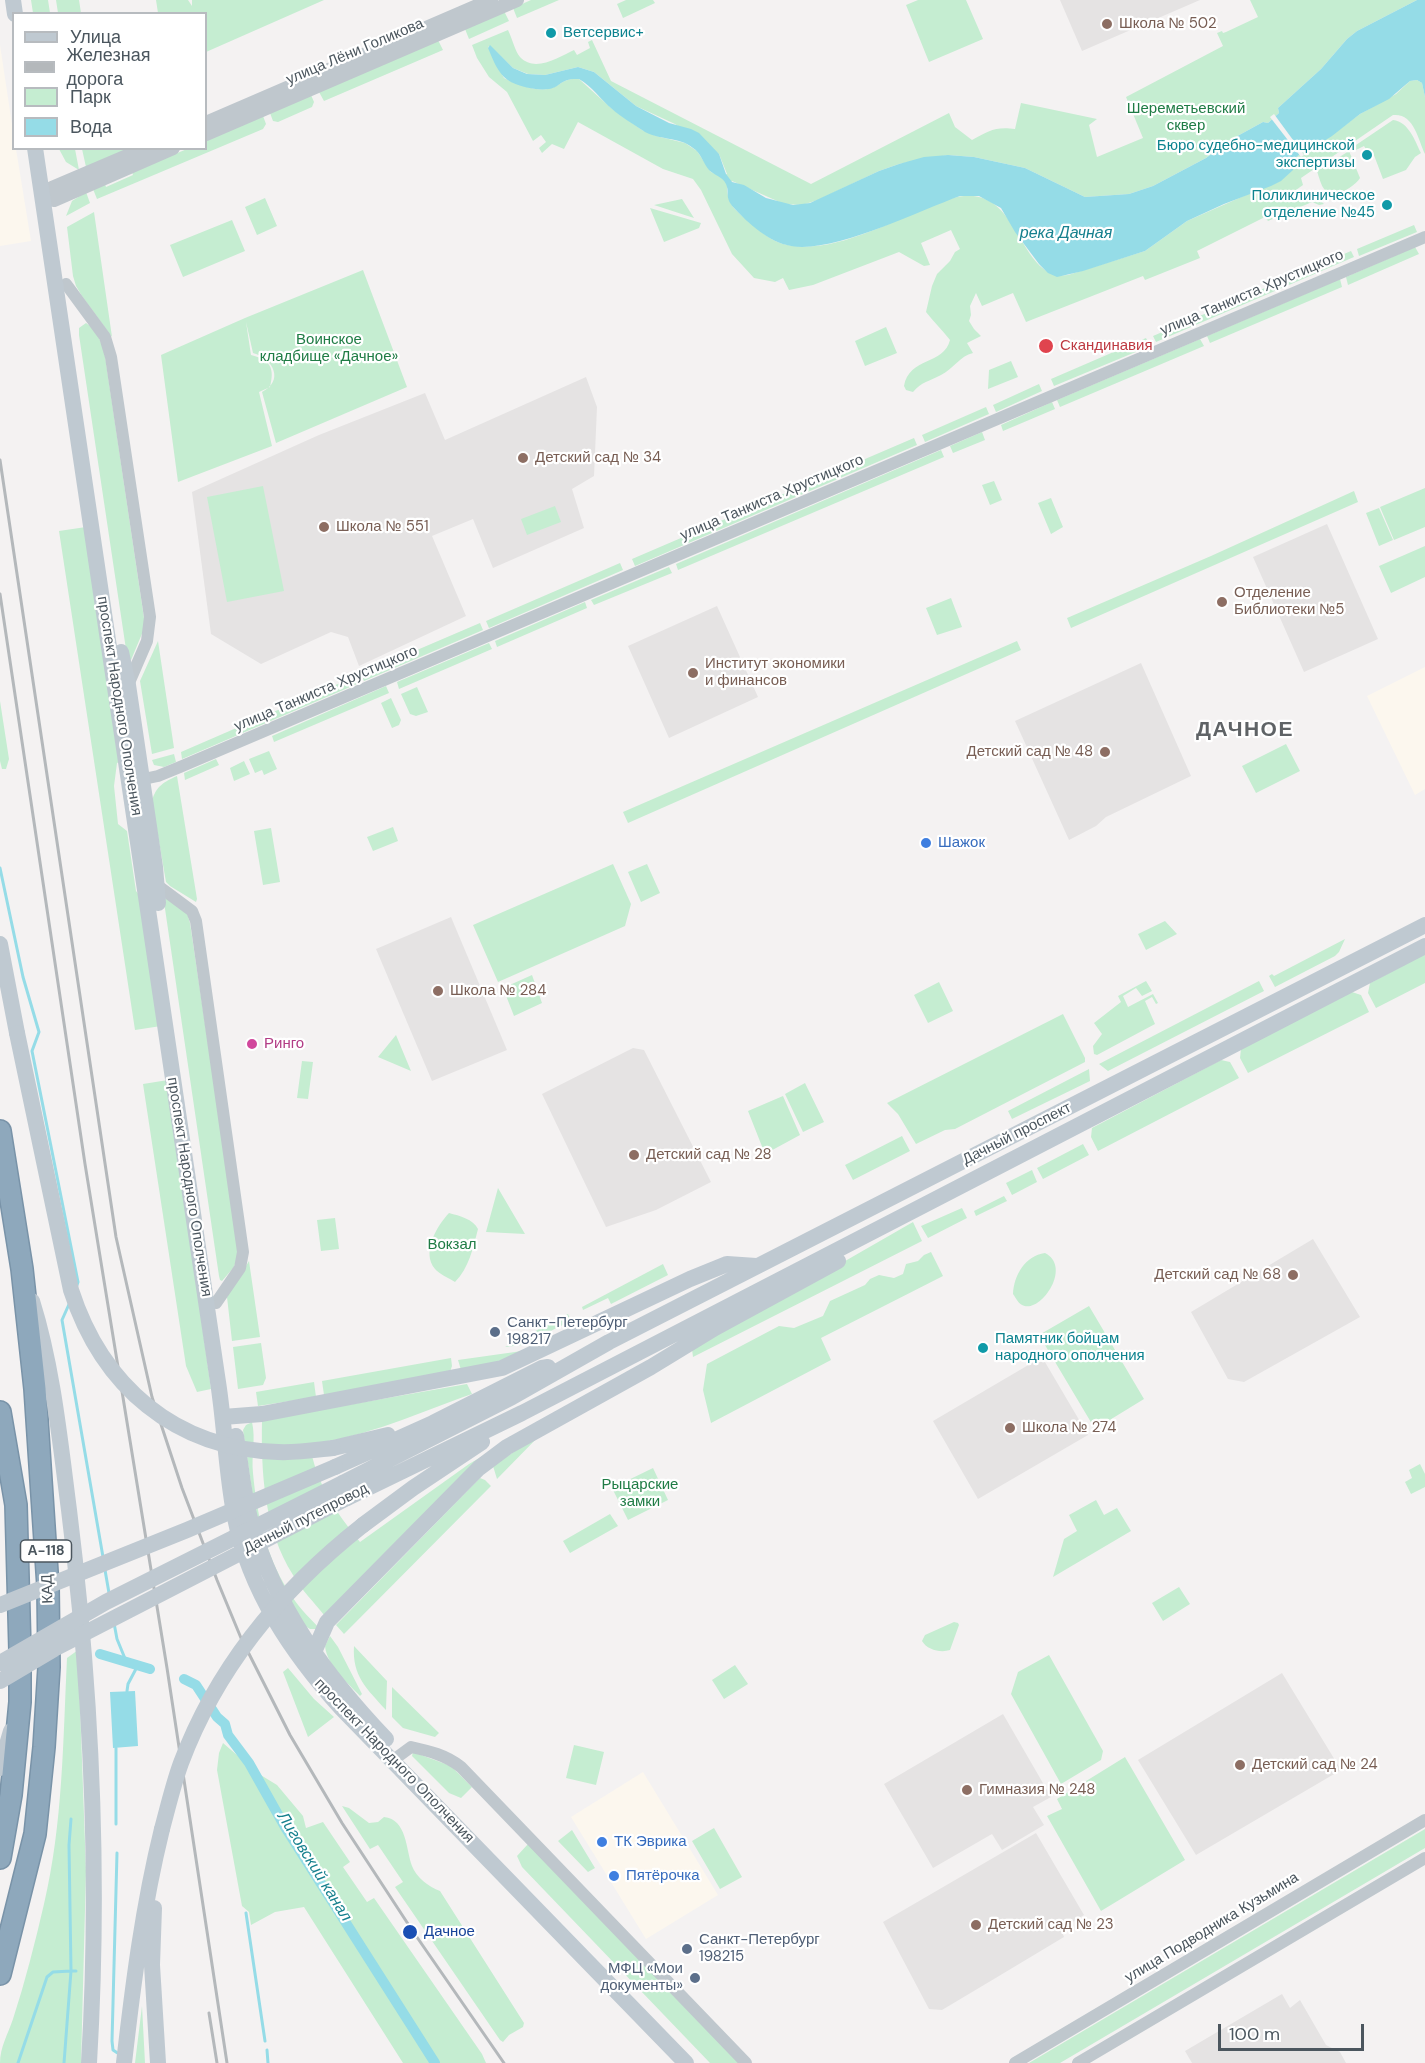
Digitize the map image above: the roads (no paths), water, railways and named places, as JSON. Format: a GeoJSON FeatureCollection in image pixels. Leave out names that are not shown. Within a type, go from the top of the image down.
{"type":"FeatureCollection","features":[{"type":"Feature","properties":{"kind":"highway","name":"КАД"},"geometry":{"type":"LineString","coordinates":[[0,1131],[22,1269],[35,1389],[48,1587],[49,1667],[35,1834],[0,1974]]}},
{"type":"Feature","properties":{"kind":"highway","name":"КАД"},"geometry":{"type":"LineString","coordinates":[[0,1426],[16,1505],[20,1702],[11,1795],[0,1858]]}},
{"type":"Feature","properties":{"kind":"main road","name":"проспект Народного Ополчения"},"geometry":{"type":"LineString","coordinates":[[36,150],[49,195],[66,284],[128,684],[136,780],[157,885],[216,1303],[236,1520],[250,1571],[281,1631],[307,1669],[341,1708],[396,1757],[700,2063]]}},
{"type":"Feature","properties":{"kind":"main road","name":"проспект Народного Ополчения"},"geometry":{"type":"LineString","coordinates":[[46,150],[49,195],[228,1417],[251,1521],[264,1560],[286,1607],[314,1652],[396,1757],[686,2063]]}},
{"type":"Feature","properties":{"kind":"main road","name":"Дачный проспект"},"geometry":{"type":"LineString","coordinates":[[609,1342],[1425,925]]}},
{"type":"Feature","properties":{"kind":"main road"},"geometry":{"type":"LineString","coordinates":[[0,944],[71,1290],[90,1340],[110,1370],[145,1404],[175,1425],[226,1445],[253,1450],[278,1452],[333,1448],[433,1423]]}},
{"type":"Feature","properties":{"kind":"main road","name":"Дачный проспект"},"geometry":{"type":"LineString","coordinates":[[615,1364],[1425,946]]}},
{"type":"Feature","properties":{"kind":"main road"},"geometry":{"type":"LineString","coordinates":[[314,1652],[327,1622],[479,1468],[507,1448],[859,1248],[869,1233]]}},
{"type":"Feature","properties":{"kind":"main road"},"geometry":{"type":"LineString","coordinates":[[228,1417],[265,1413],[502,1368],[727,1264],[757,1266]]}},
{"type":"Feature","properties":{"kind":"main road"},"geometry":{"type":"LineString","coordinates":[[22,1269],[44,1343],[60,1440],[79,1589],[92,1765],[94,1843],[89,2063]]}},
{"type":"Feature","properties":{"kind":"main road","name":"Дачный путепровод"},"geometry":{"type":"LineString","coordinates":[[0,1663],[106,1602],[429,1441],[609,1342]]}},
{"type":"Feature","properties":{"kind":"main road"},"geometry":{"type":"LineString","coordinates":[[0,1605],[266,1497],[433,1423],[543,1368],[576,1362]]}},
{"type":"Feature","properties":{"kind":"main road","name":"Дачный путепровод"},"geometry":{"type":"LineString","coordinates":[[0,1681],[54,1649],[212,1567],[522,1413],[615,1364]]}},
{"type":"Feature","properties":{"kind":"main road"},"geometry":{"type":"LineString","coordinates":[[124,2063],[141,1934],[151,1873],[162,1829],[181,1764],[208,1704],[235,1658],[303,1577],[346,1539],[413,1488],[522,1413]]}},
{"type":"Feature","properties":{"kind":"main road"},"geometry":{"type":"LineString","coordinates":[[0,1768],[20,1702]]}},
{"type":"Feature","properties":{"kind":"main road"},"geometry":{"type":"LineString","coordinates":[[158,2063],[152,1965],[155,1879],[162,1829]]}},
{"type":"Feature","properties":{"kind":"street","name":"улица Лёни Голикова"},"geometry":{"type":"LineString","coordinates":[[207,123],[491,0]]}},
{"type":"Feature","properties":{"kind":"street","name":"улица Лёни Голикова"},"geometry":{"type":"LineString","coordinates":[[207,134],[517,0]]}},
{"type":"Feature","properties":{"kind":"street"},"geometry":{"type":"LineString","coordinates":[[49,195],[142,150]]}},
{"type":"Feature","properties":{"kind":"street"},"geometry":{"type":"LineString","coordinates":[[49,195],[168,150]]}},
{"type":"Feature","properties":{"kind":"street","name":"улица Танкиста Хрустицкого"},"geometry":{"type":"LineString","coordinates":[[136,780],[158,776],[180,767],[1319,280],[1425,237]]}},
{"type":"Feature","properties":{"kind":"street"},"geometry":{"type":"LineString","coordinates":[[66,284],[105,337],[116,385],[150,617],[147,641],[128,684]]}},
{"type":"Feature","properties":{"kind":"street"},"geometry":{"type":"LineString","coordinates":[[157,885],[192,911],[196,921],[243,1252],[240,1268],[216,1303]]}},
{"type":"Feature","properties":{"kind":"street"},"geometry":{"type":"LineString","coordinates":[[396,1757],[411,1747],[451,1759],[461,1767],[746,2063]]}},
{"type":"Feature","properties":{"kind":"street","name":"улица Подводника Кузьмина"},"geometry":{"type":"LineString","coordinates":[[1015,2063],[1425,1820]]}},
{"type":"Feature","properties":{"kind":"street"},"geometry":{"type":"LineString","coordinates":[[1078,2063],[1425,1858]]}},
{"type":"Feature","properties":{"kind":"water","name":"река Дачная"},"geometry":{"type":"Polygon","coordinates":[[[1417,0],[1425,0],[1425,97],[1422,83],[1417,80],[1410,81],[1389,99],[1360,114],[1332,136],[1313,148],[1308,148],[1295,158],[1293,170],[1281,181],[1187,221],[1145,251],[1057,277],[1048,273],[1039,264],[1015,232],[1001,208],[979,196],[960,196],[875,230],[829,244],[808,247],[791,246],[775,241],[760,232],[734,208],[729,201],[724,181],[709,170],[696,150],[687,144],[655,136],[642,130],[616,112],[579,79],[564,81],[553,88],[544,89],[513,83],[504,77],[494,63],[488,48],[490,45],[513,68],[527,74],[545,75],[578,67],[594,72],[636,106],[669,123],[699,133],[719,154],[726,174],[732,182],[744,185],[766,198],[793,205],[810,203],[899,164],[924,157],[948,155],[974,157],[1025,168],[1085,197],[1129,194],[1153,186],[1206,158],[1232,139],[1263,122],[1268,123],[1279,113],[1278,108],[1321,69],[1347,39],[1357,31],[1417,0]]]}},
{"type":"Feature","properties":{"kind":"water"},"geometry":{"type":"Polygon","coordinates":[[[135,1691],[138,1746],[113,1748],[110,1692],[135,1691]]]}},
{"type":"Feature","properties":{"kind":"waterway"},"geometry":{"type":"LineString","coordinates":[[0,868],[23,977],[39,1032],[32,1051],[77,1285]]}},
{"type":"Feature","properties":{"kind":"waterway"},"geometry":{"type":"LineString","coordinates":[[70,1302],[62,1320],[103,1557]]}},
{"type":"Feature","properties":{"kind":"waterway"},"geometry":{"type":"LineString","coordinates":[[105,1570],[109,1593]]}},
{"type":"Feature","properties":{"kind":"waterway"},"geometry":{"type":"LineString","coordinates":[[114,1623],[117,1639],[126,1661]]}},
{"type":"Feature","properties":{"kind":"waterway","name":"Лиговский канал"},"geometry":{"type":"LineString","coordinates":[[100,1654],[150,1669]]}},
{"type":"Feature","properties":{"kind":"waterway"},"geometry":{"type":"LineString","coordinates":[[127,1691],[128,1684],[138,1665]]}},
{"type":"Feature","properties":{"kind":"waterway","name":"Лиговский канал"},"geometry":{"type":"LineString","coordinates":[[184,1679],[196,1685],[217,1717],[225,1724],[228,1735],[249,1763],[285,1827],[435,2063]]}},
{"type":"Feature","properties":{"kind":"waterway"},"geometry":{"type":"LineString","coordinates":[[116,1748],[116,1824]]}},
{"type":"Feature","properties":{"kind":"waterway"},"geometry":{"type":"LineString","coordinates":[[71,1819],[69,1845],[71,1971],[76,1971]]}},
{"type":"Feature","properties":{"kind":"waterway"},"geometry":{"type":"LineString","coordinates":[[117,1853],[112,2041],[113,2050],[119,2054]]}},
{"type":"Feature","properties":{"kind":"waterway"},"geometry":{"type":"LineString","coordinates":[[246,1913],[265,2041]]}},
{"type":"Feature","properties":{"kind":"waterway"},"geometry":{"type":"LineString","coordinates":[[18,2063],[47,1977],[53,1972],[71,1971],[64,2063]]}},
{"type":"Feature","properties":{"kind":"waterway"},"geometry":{"type":"LineString","coordinates":[[267,2050],[268,2063]]}},
{"type":"Feature","properties":{"kind":"railway"},"geometry":{"type":"LineString","coordinates":[[0,460],[116,1237],[152,1397],[182,1488],[217,1580],[241,1638],[290,1735],[342,1823],[412,1930],[504,2063]]}},
{"type":"Feature","properties":{"kind":"railway"},"geometry":{"type":"LineString","coordinates":[[0,594],[85,1164],[167,1668],[227,2063]]}},
{"type":"Feature","properties":{"kind":"railway"},"geometry":{"type":"LineString","coordinates":[[209,2013],[217,2063]]}},
{"type":"Feature","properties":{"kind":"place","name":"Школа № 502"},"geometry":{"type":"Point","coordinates":[1107,24]}},
{"type":"Feature","properties":{"kind":"place","name":"Ветсервис+"},"geometry":{"type":"Point","coordinates":[551,33]}},
{"type":"Feature","properties":{"kind":"place","name":"Бюро судебно-медицинской экспертизы"},"geometry":{"type":"Point","coordinates":[1367,155]}},
{"type":"Feature","properties":{"kind":"place","name":"Поликлиническое отделение №45"},"geometry":{"type":"Point","coordinates":[1387,205]}},
{"type":"Feature","properties":{"kind":"place","name":"Скандинавия"},"geometry":{"type":"Point","coordinates":[1046,346]}},
{"type":"Feature","properties":{"kind":"place","name":"Детский сад № 34"},"geometry":{"type":"Point","coordinates":[523,458]}},
{"type":"Feature","properties":{"kind":"place","name":"Школа № 551"},"geometry":{"type":"Point","coordinates":[324,527]}},
{"type":"Feature","properties":{"kind":"place","name":"Отделение Библиотеки №5"},"geometry":{"type":"Point","coordinates":[1222,602]}},
{"type":"Feature","properties":{"kind":"place","name":"Институт экономики и финансов"},"geometry":{"type":"Point","coordinates":[693,673]}},
{"type":"Feature","properties":{"kind":"place","name":"Детский сад № 48"},"geometry":{"type":"Point","coordinates":[1105,752]}},
{"type":"Feature","properties":{"kind":"place","name":"Шажок"},"geometry":{"type":"Point","coordinates":[926,843]}},
{"type":"Feature","properties":{"kind":"place","name":"Школа № 284"},"geometry":{"type":"Point","coordinates":[438,991]}},
{"type":"Feature","properties":{"kind":"place","name":"Ринго"},"geometry":{"type":"Point","coordinates":[252,1044]}},
{"type":"Feature","properties":{"kind":"place","name":"Детский сад № 28"},"geometry":{"type":"Point","coordinates":[634,1155]}},
{"type":"Feature","properties":{"kind":"place","name":"Детский сад № 68"},"geometry":{"type":"Point","coordinates":[1293,1275]}},
{"type":"Feature","properties":{"kind":"place","name":"Санкт-Петербург 198217"},"geometry":{"type":"Point","coordinates":[495,1332]}},
{"type":"Feature","properties":{"kind":"place","name":"Памятник бойцам народного ополчения"},"geometry":{"type":"Point","coordinates":[983,1348]}},
{"type":"Feature","properties":{"kind":"place","name":"Школа № 274"},"geometry":{"type":"Point","coordinates":[1010,1428]}},
{"type":"Feature","properties":{"kind":"place","name":"Детский сад № 24"},"geometry":{"type":"Point","coordinates":[1240,1765]}},
{"type":"Feature","properties":{"kind":"place","name":"Гимназия № 248"},"geometry":{"type":"Point","coordinates":[967,1790]}},
{"type":"Feature","properties":{"kind":"place","name":"ТК Эврика"},"geometry":{"type":"Point","coordinates":[602,1842]}},
{"type":"Feature","properties":{"kind":"place","name":"Пятёрочка"},"geometry":{"type":"Point","coordinates":[614,1876]}},
{"type":"Feature","properties":{"kind":"place","name":"Детский сад № 23"},"geometry":{"type":"Point","coordinates":[976,1925]}},
{"type":"Feature","properties":{"kind":"place","name":"Дачное"},"geometry":{"type":"Point","coordinates":[410,1932]}},
{"type":"Feature","properties":{"kind":"place","name":"Санкт-Петербург 198215"},"geometry":{"type":"Point","coordinates":[687,1949]}},
{"type":"Feature","properties":{"kind":"place","name":"МФЦ «Мои документы»"},"geometry":{"type":"Point","coordinates":[695,1978]}},
{"type":"Feature","properties":{"kind":"district","name":"ДАЧНОЕ"},"geometry":{"type":"Point","coordinates":[1245,730]}},
{"type":"Feature","properties":{"kind":"park label","name":"Шереметьевский сквер"},"geometry":{"type":"Point","coordinates":[1186,118]}},
{"type":"Feature","properties":{"kind":"park label","name":"Воинское кладбище «Дачное»"},"geometry":{"type":"Point","coordinates":[329,348]}},
{"type":"Feature","properties":{"kind":"park label","name":"Вокзал"},"geometry":{"type":"Point","coordinates":[452,1245]}},
{"type":"Feature","properties":{"kind":"park label","name":"Рыцарские замки"},"geometry":{"type":"Point","coordinates":[640,1494]}}]}
